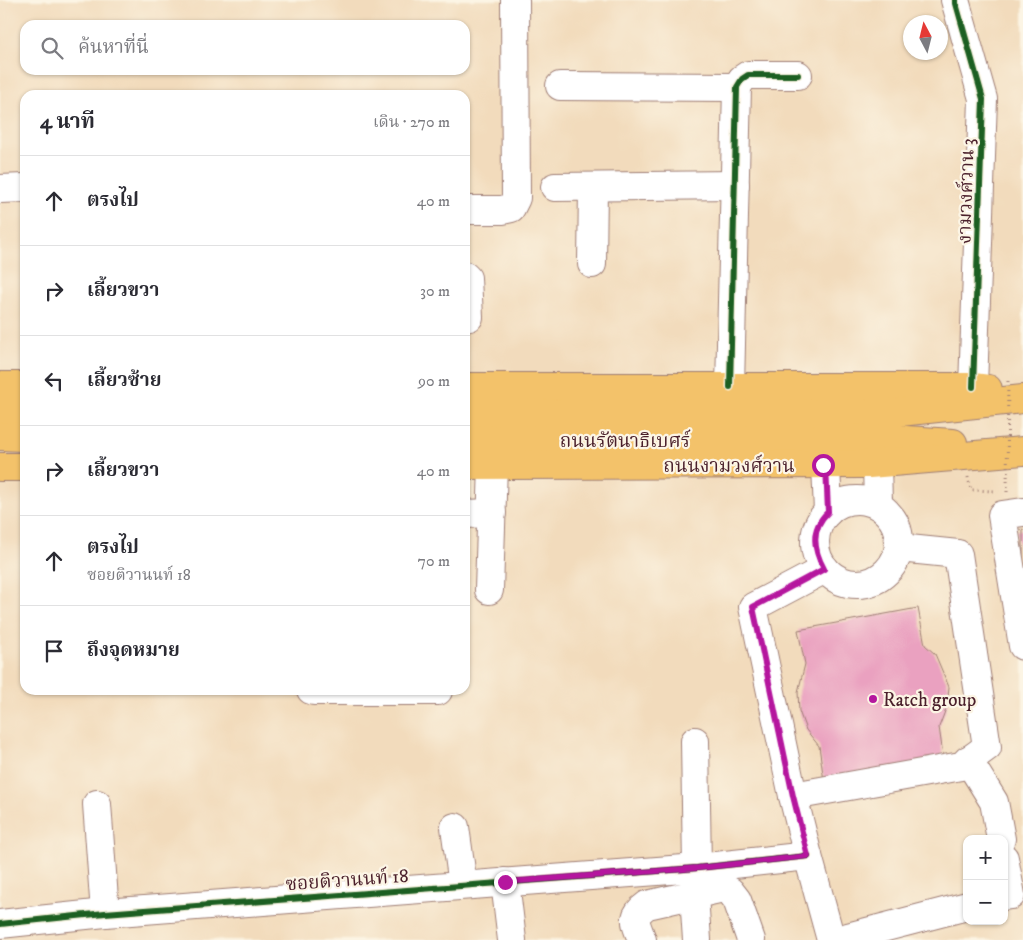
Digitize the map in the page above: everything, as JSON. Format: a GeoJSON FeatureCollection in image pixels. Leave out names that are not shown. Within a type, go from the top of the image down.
{"type":"FeatureCollection","features":[{"type":"Feature","properties":{"kind":"main road"},"geometry":{"type":"LineString","coordinates":[[470,386],[973,387],[1015,384]]}},
{"type":"Feature","properties":{"kind":"main road"},"geometry":{"type":"LineString","coordinates":[[0,386],[20,386]]}},
{"type":"Feature","properties":{"kind":"main road"},"geometry":{"type":"LineString","coordinates":[[786,427],[881,414],[1023,399]]}},
{"type":"Feature","properties":{"kind":"main road"},"geometry":{"type":"LineString","coordinates":[[0,411],[20,411]]}},
{"type":"Feature","properties":{"kind":"main road","name":"ถนนรัตนาธิเบศร์"},"geometry":{"type":"LineString","coordinates":[[470,413],[786,427]]}},
{"type":"Feature","properties":{"kind":"main road","name":"ถนนรัตนาธิเบศร์"},"geometry":{"type":"LineString","coordinates":[[470,439],[786,427]]}},
{"type":"Feature","properties":{"kind":"main road","name":"ถนนงามวงศ์วาน"},"geometry":{"type":"LineString","coordinates":[[786,427],[874,438],[1023,447]]}},
{"type":"Feature","properties":{"kind":"main road"},"geometry":{"type":"LineString","coordinates":[[0,436],[20,437]]}},
{"type":"Feature","properties":{"kind":"main road","name":"ถนนงามวงศ์วาน"},"geometry":{"type":"LineString","coordinates":[[470,465],[826,465],[877,463],[1023,451]]}},
{"type":"Feature","properties":{"kind":"main road"},"geometry":{"type":"LineString","coordinates":[[0,467],[20,467]]}},
{"type":"Feature","properties":{"kind":"street"},"geometry":{"type":"LineString","coordinates":[[470,210],[502,210],[511,208],[516,198],[515,0]]}},
{"type":"Feature","properties":{"kind":"street","name":"งามวงศ์วาน 3"},"geometry":{"type":"LineString","coordinates":[[956,0],[983,99],[973,387]]}},
{"type":"Feature","properties":{"kind":"street"},"geometry":{"type":"LineString","coordinates":[[730,387],[737,86],[748,75],[798,75]]}},
{"type":"Feature","properties":{"kind":"street"},"geometry":{"type":"LineString","coordinates":[[560,86],[737,86]]}},
{"type":"Feature","properties":{"kind":"street"},"geometry":{"type":"LineString","coordinates":[[555,187],[735,185]]}},
{"type":"Feature","properties":{"kind":"street"},"geometry":{"type":"LineString","coordinates":[[592,264],[593,187]]}},
{"type":"Feature","properties":{"kind":"street"},"geometry":{"type":"LineString","coordinates":[[0,189],[20,188]]}},
{"type":"Feature","properties":{"kind":"street"},"geometry":{"type":"LineString","coordinates":[[877,463],[878,505]]}},
{"type":"Feature","properties":{"kind":"street"},"geometry":{"type":"LineString","coordinates":[[489,590],[493,465]]}},
{"type":"Feature","properties":{"kind":"street"},"geometry":{"type":"LineString","coordinates":[[826,465],[828,512]]}},
{"type":"Feature","properties":{"kind":"street"},"geometry":{"type":"LineString","coordinates":[[860,500],[874,503],[886,510],[895,521],[899,534],[900,548],[895,561],[887,572],[876,580],[862,584],[848,583],[835,578],[824,569],[815,543],[817,529],[823,516],[828,512],[846,501],[860,500]]}},
{"type":"Feature","properties":{"kind":"street"},"geometry":{"type":"LineString","coordinates":[[1015,502],[1002,514],[1023,646]]}},
{"type":"Feature","properties":{"kind":"street"},"geometry":{"type":"LineString","coordinates":[[470,514],[492,513]]}},
{"type":"Feature","properties":{"kind":"street"},"geometry":{"type":"LineString","coordinates":[[793,796],[961,766],[987,747],[958,554],[900,548]]}},
{"type":"Feature","properties":{"kind":"street"},"geometry":{"type":"LineString","coordinates":[[824,569],[753,607],[793,796],[831,940]]}},
{"type":"Feature","properties":{"kind":"street"},"geometry":{"type":"LineString","coordinates":[[695,741],[698,868],[694,895],[697,940]]}},
{"type":"Feature","properties":{"kind":"street"},"geometry":{"type":"LineString","coordinates":[[968,760],[994,802],[1000,835]]}},
{"type":"Feature","properties":{"kind":"street"},"geometry":{"type":"LineString","coordinates":[[96,804],[104,913]]}},
{"type":"Feature","properties":{"kind":"street"},"geometry":{"type":"LineString","coordinates":[[455,827],[463,885]]}},
{"type":"Feature","properties":{"kind":"street","name":"ซอยติวานนท์ 18"},"geometry":{"type":"LineString","coordinates":[[0,924],[104,913],[698,868],[808,856]]}},
{"type":"Feature","properties":{"kind":"street"},"geometry":{"type":"LineString","coordinates":[[1008,879],[1011,894],[1008,895]]}},
{"type":"Feature","properties":{"kind":"street"},"geometry":{"type":"LineString","coordinates":[[505,882],[512,940]]}},
{"type":"Feature","properties":{"kind":"street"},"geometry":{"type":"LineString","coordinates":[[642,940],[635,919],[638,911],[647,905],[723,888],[730,891],[737,900],[750,940]]}},
{"type":"Feature","properties":{"kind":"street"},"geometry":{"type":"LineString","coordinates":[[836,940],[963,907]]}},
{"type":"Feature","properties":{"kind":"path"},"geometry":{"type":"LineString","coordinates":[[970,490],[1015,502],[1015,384]]}},
{"type":"Feature","properties":{"kind":"building"},"geometry":{"type":"Polygon","coordinates":[[[1023,529],[1023,566],[1016,531],[1023,529]]]}},
{"type":"Feature","properties":{"kind":"building","name":"Ratch group"},"geometry":{"type":"Polygon","coordinates":[[[918,608],[925,645],[935,654],[949,687],[947,706],[939,727],[944,762],[824,781],[819,746],[806,730],[799,711],[798,692],[805,664],[798,630],[918,608]]]}},
{"type":"Feature","properties":{"kind":"cycle path"},"geometry":{"type":"LineString","coordinates":[[955,0],[983,99],[973,387]]}},
{"type":"Feature","properties":{"kind":"cycle path"},"geometry":{"type":"LineString","coordinates":[[730,387],[737,87],[742,79],[748,75],[798,75]]}},
{"type":"Feature","properties":{"kind":"cycle path"},"geometry":{"type":"LineString","coordinates":[[0,924],[105,913],[697,868],[808,856]]}},
{"type":"Feature","properties":{"kind":"place","name":"Ratch group"},"geometry":{"type":"Point","coordinates":[873,699]}},
{"type":"Feature","properties":{"kind":"route"},"geometry":{"type":"LineString","coordinates":[[505,882],[698,868],[808,856],[793,796],[753,607],[824,569],[815,543],[817,529],[823,516],[828,512],[826,465],[823,465]]}}]}
